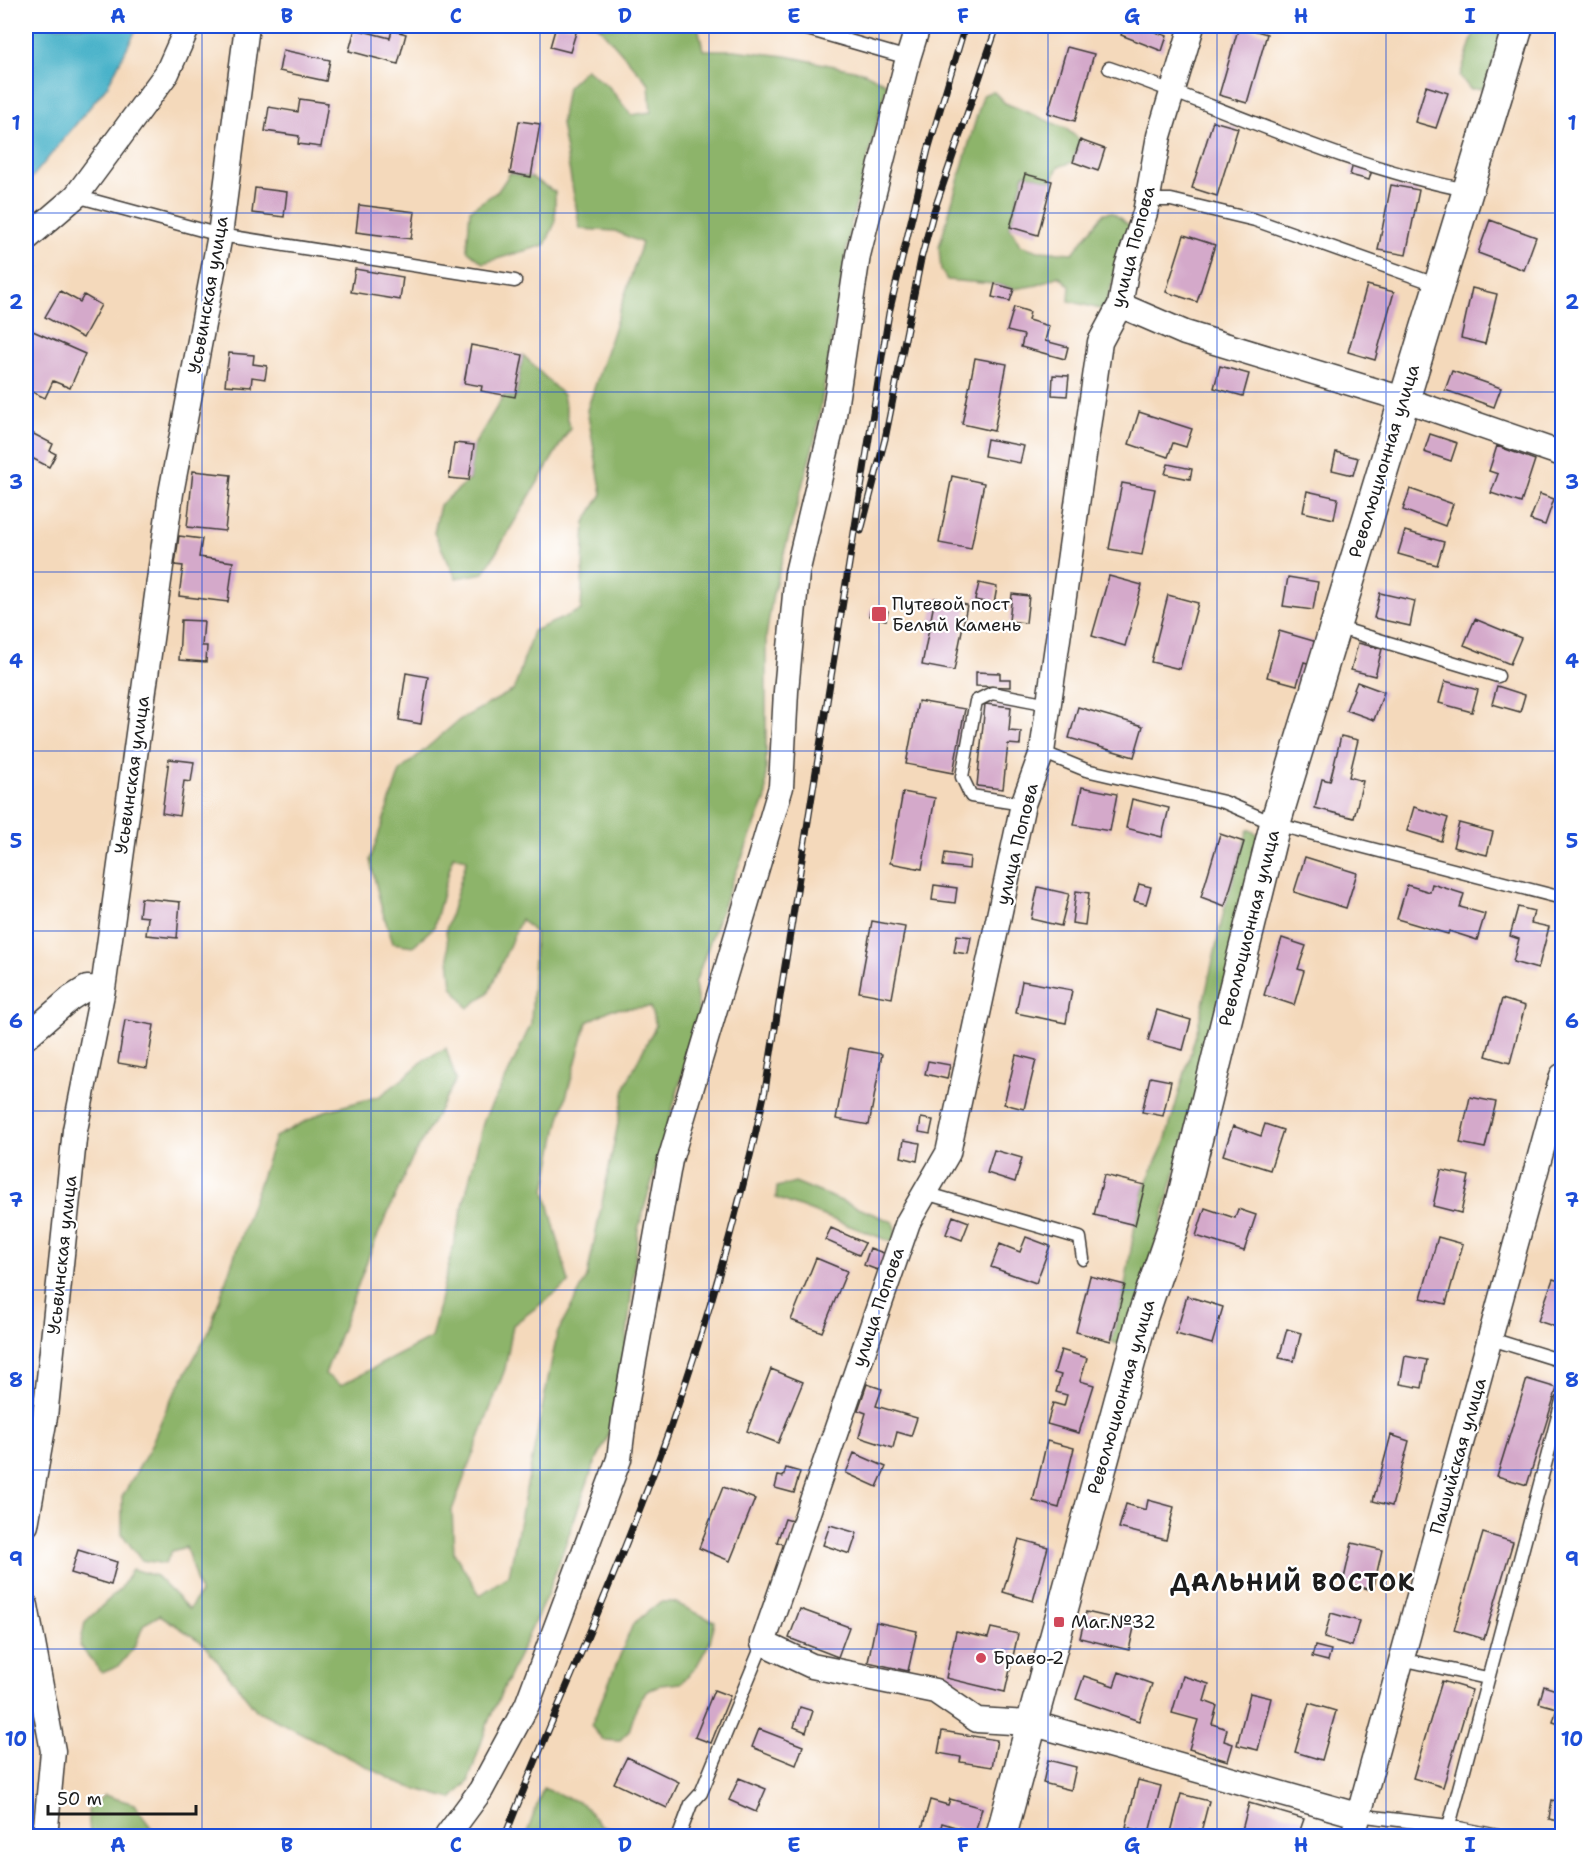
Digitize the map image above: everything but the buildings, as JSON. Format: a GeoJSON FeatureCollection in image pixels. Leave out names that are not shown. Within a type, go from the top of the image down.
{"type":"FeatureCollection","features":[{"type":"Feature","properties":{"kind":"street"},"geometry":{"type":"LineString","coordinates":[[26,239],[76,196],[166,73],[188,26]]}},
{"type":"Feature","properties":{"kind":"street","name":"Усьвинская улица"},"geometry":{"type":"LineString","coordinates":[[26,1525],[45,1417],[75,1130],[103,989],[171,493],[220,235],[247,26]]}},
{"type":"Feature","properties":{"kind":"street"},"geometry":{"type":"LineString","coordinates":[[447,1836],[481,1790],[527,1705],[619,1459],[625,1411],[670,1160],[781,787],[796,573],[833,422],[858,255],[918,26]]}},
{"type":"Feature","properties":{"kind":"street","name":"улица Попова"},"geometry":{"type":"LineString","coordinates":[[763,1643],[908,1222],[948,1153],[1023,804],[1042,752],[1100,342],[1120,305],[1127,267],[1145,213],[1159,136],[1192,26]]}},
{"type":"Feature","properties":{"kind":"street","name":"Революционная улица"},"geometry":{"type":"LineString","coordinates":[[1001,1836],[1142,1318],[1180,1204],[1275,824],[1518,26]]}},
{"type":"Feature","properties":{"kind":"street"},"geometry":{"type":"LineString","coordinates":[[1120,305],[1185,333],[1403,399],[1563,454]]}},
{"type":"Feature","properties":{"kind":"street"},"geometry":{"type":"LineString","coordinates":[[26,1037],[87,988],[103,989]]}},
{"type":"Feature","properties":{"kind":"street","name":"Пашийская улица"},"geometry":{"type":"LineString","coordinates":[[1355,1826],[1563,1076]]}},
{"type":"Feature","properties":{"kind":"street"},"geometry":{"type":"LineString","coordinates":[[26,1606],[52,1751],[46,1827],[43,1836]]}},
{"type":"Feature","properties":{"kind":"street"},"geometry":{"type":"LineString","coordinates":[[763,1643],[812,1666],[934,1690],[977,1720],[1031,1723],[1355,1826]]}},
{"type":"Feature","properties":{"kind":"lane"},"geometry":{"type":"LineString","coordinates":[[797,26],[908,58]]}},
{"type":"Feature","properties":{"kind":"lane"},"geometry":{"type":"LineString","coordinates":[[1109,68],[1173,90],[1296,140],[1421,181],[1467,190]]}},
{"type":"Feature","properties":{"kind":"lane"},"geometry":{"type":"LineString","coordinates":[[76,196],[220,235],[515,280]]}},
{"type":"Feature","properties":{"kind":"lane"},"geometry":{"type":"LineString","coordinates":[[1147,200],[1171,200],[1255,220],[1438,285]]}},
{"type":"Feature","properties":{"kind":"lane"},"geometry":{"type":"LineString","coordinates":[[1334,627],[1498,676]]}},
{"type":"Feature","properties":{"kind":"lane"},"geometry":{"type":"LineString","coordinates":[[1023,804],[971,796],[962,777],[976,701],[992,693],[1049,704]]}},
{"type":"Feature","properties":{"kind":"lane"},"geometry":{"type":"LineString","coordinates":[[1042,752],[1086,770],[1224,802],[1275,824],[1563,898]]}},
{"type":"Feature","properties":{"kind":"lane"},"geometry":{"type":"LineString","coordinates":[[925,1193],[1080,1238],[1083,1259]]}},
{"type":"Feature","properties":{"kind":"lane"},"geometry":{"type":"LineString","coordinates":[[1491,1339],[1563,1361]]}},
{"type":"Feature","properties":{"kind":"lane"},"geometry":{"type":"LineString","coordinates":[[1449,1826],[1563,1401]]}},
{"type":"Feature","properties":{"kind":"lane"},"geometry":{"type":"LineString","coordinates":[[679,1836],[691,1804],[701,1793],[763,1643]]}},
{"type":"Feature","properties":{"kind":"lane"},"geometry":{"type":"LineString","coordinates":[[1401,1659],[1487,1678]]}},
{"type":"Feature","properties":{"kind":"lane"},"geometry":{"type":"LineString","coordinates":[[1355,1826],[1449,1826],[1498,1836]]}},
{"type":"Feature","properties":{"kind":"green space"},"geometry":{"type":"Polygon","coordinates":[[[598,26],[698,26],[703,50],[734,50],[786,56],[863,72],[887,84],[851,224],[816,435],[773,594],[766,637],[766,798],[695,983],[699,1016],[638,1230],[625,1355],[607,1439],[593,1467],[548,1593],[489,1720],[468,1782],[452,1799],[403,1785],[256,1710],[203,1643],[160,1615],[144,1624],[135,1646],[119,1666],[102,1673],[80,1646],[85,1622],[121,1588],[132,1569],[156,1576],[189,1609],[200,1593],[186,1547],[172,1551],[165,1564],[141,1560],[122,1534],[122,1497],[149,1450],[167,1407],[208,1333],[275,1137],[325,1111],[380,1096],[425,1059],[446,1048],[456,1080],[410,1163],[370,1253],[325,1374],[341,1385],[431,1338],[484,1119],[531,1024],[535,933],[521,919],[489,992],[468,1008],[452,986],[446,930],[467,859],[453,856],[434,927],[413,946],[393,943],[370,860],[400,771],[459,720],[514,690],[533,631],[581,610],[585,522],[602,494],[587,410],[642,243],[615,231],[580,229],[561,124],[567,87],[586,69],[609,87],[631,115],[651,112],[649,84],[598,26]],[[650,1007],[612,1009],[587,1022],[558,1126],[545,1190],[569,1283],[513,1325],[505,1369],[452,1510],[454,1553],[480,1595],[509,1575],[557,1334],[587,1277],[626,1084],[656,1025],[650,1007]]]}},
{"type":"Feature","properties":{"kind":"green space"},"geometry":{"type":"Polygon","coordinates":[[[1476,26],[1507,26],[1483,89],[1470,89],[1460,76],[1476,26]]]}},
{"type":"Feature","properties":{"kind":"green space"},"geometry":{"type":"Polygon","coordinates":[[[993,91],[1005,103],[1065,128],[1080,140],[1073,162],[1058,167],[1052,181],[1024,174],[1010,227],[1020,245],[1038,251],[1073,253],[1104,213],[1112,212],[1130,226],[1104,310],[1069,301],[1070,286],[1059,276],[1038,285],[1014,289],[995,284],[947,280],[941,270],[939,247],[978,112],[983,95],[993,91]]]}},
{"type":"Feature","properties":{"kind":"green space"},"geometry":{"type":"Polygon","coordinates":[[[510,173],[531,177],[555,192],[555,223],[545,245],[483,263],[467,250],[470,210],[498,191],[510,173]]]}},
{"type":"Feature","properties":{"kind":"green space"},"geometry":{"type":"Polygon","coordinates":[[[523,355],[563,395],[570,428],[484,573],[456,578],[434,533],[440,505],[469,480],[474,445],[504,395],[516,397],[523,355]]]}},
{"type":"Feature","properties":{"kind":"green space"},"geometry":{"type":"Polygon","coordinates":[[[1248,829],[1263,837],[1231,966],[1127,1349],[1111,1341],[1125,1285],[1135,1225],[1145,1185],[1165,1142],[1198,1027],[1225,906],[1248,829]]]}},
{"type":"Feature","properties":{"kind":"green space"},"geometry":{"type":"Polygon","coordinates":[[[795,1182],[893,1222],[896,1232],[892,1242],[776,1198],[777,1187],[795,1182]]]}},
{"type":"Feature","properties":{"kind":"green space"},"geometry":{"type":"Polygon","coordinates":[[[660,1602],[674,1602],[715,1622],[710,1642],[696,1667],[681,1683],[660,1685],[646,1691],[637,1706],[629,1731],[619,1741],[603,1740],[591,1726],[633,1624],[660,1602]]]}},
{"type":"Feature","properties":{"kind":"green space"},"geometry":{"type":"Polygon","coordinates":[[[543,1788],[583,1804],[600,1825],[640,1836],[526,1836],[543,1788]]]}},
{"type":"Feature","properties":{"kind":"green space"},"geometry":{"type":"Polygon","coordinates":[[[104,1795],[134,1804],[157,1836],[90,1836],[88,1810],[104,1795]]]}},
{"type":"Feature","properties":{"kind":"water"},"geometry":{"type":"Polygon","coordinates":[[[26,26],[138,26],[108,85],[26,185],[26,26]]]}},
{"type":"Feature","properties":{"kind":"railway"},"geometry":{"type":"LineString","coordinates":[[505,1836],[631,1531],[670,1428],[711,1303],[745,1177],[765,1091],[889,313],[928,150],[965,26]]}},
{"type":"Feature","properties":{"kind":"railway"},"geometry":{"type":"LineString","coordinates":[[861,531],[885,439],[921,259],[933,214],[997,26]]}},
{"type":"Feature","properties":{"kind":"place","name":"Путевой пост Белый Камень"},"geometry":{"type":"Point","coordinates":[879,614]}},
{"type":"Feature","properties":{"kind":"place","name":"Маг.№32"},"geometry":{"type":"Point","coordinates":[1059,1622]}},
{"type":"Feature","properties":{"kind":"place","name":"Браво-2"},"geometry":{"type":"Point","coordinates":[981,1658]}},
{"type":"Feature","properties":{"kind":"district","name":"ДАЛЬНИЙ ВОСТОК"},"geometry":{"type":"Point","coordinates":[1293,1583]}}]}
